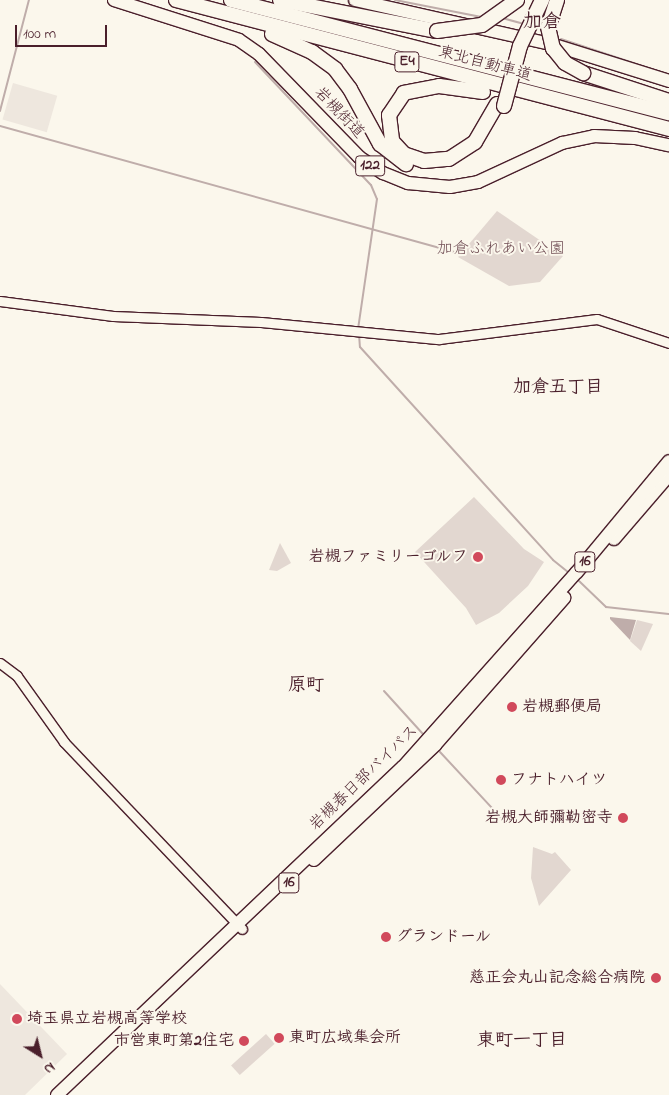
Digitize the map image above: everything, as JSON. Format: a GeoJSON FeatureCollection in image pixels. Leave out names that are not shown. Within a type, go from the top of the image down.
{"type":"FeatureCollection","features":[{"type":"Feature","properties":{"kind":"highway","name":"岩槻街道"},"geometry":{"type":"LineString","coordinates":[[114,0],[240,40],[259,54],[359,157],[383,173],[408,183],[450,187],[478,182],[562,143],[594,136],[623,137],[669,145]]}},
{"type":"Feature","properties":{"kind":"highway"},"geometry":{"type":"LineString","coordinates":[[176,0],[291,41],[324,60],[350,89],[380,144],[412,167],[443,169],[466,160],[491,134],[520,46],[542,0]]}},
{"type":"Feature","properties":{"kind":"highway","name":"東北自動車道"},"geometry":{"type":"LineString","coordinates":[[176,0],[669,129]]}},
{"type":"Feature","properties":{"kind":"highway","name":"東北自動車道"},"geometry":{"type":"LineString","coordinates":[[231,0],[669,113]]}},
{"type":"Feature","properties":{"kind":"highway"},"geometry":{"type":"LineString","coordinates":[[280,0],[437,31],[482,25],[517,0]]}},
{"type":"Feature","properties":{"kind":"highway"},"geometry":{"type":"LineString","coordinates":[[355,0],[551,44],[669,81]]}},
{"type":"Feature","properties":{"kind":"highway"},"geometry":{"type":"LineString","coordinates":[[534,0],[518,30],[500,105],[475,142],[449,159],[430,162],[412,158],[396,147],[389,133],[388,116],[398,99],[416,88],[439,86],[639,122]]}},
{"type":"Feature","properties":{"kind":"highway"},"geometry":{"type":"LineString","coordinates":[[557,0],[549,22],[550,40],[561,59],[583,73],[669,101]]}},
{"type":"Feature","properties":{"kind":"highway","name":"岩槻春日部バイパス"},"geometry":{"type":"LineString","coordinates":[[68,1095],[403,766],[577,572],[669,461]]}},
{"type":"Feature","properties":{"kind":"highway","name":"岩槻春日部バイパス"},"geometry":{"type":"LineString","coordinates":[[57,1095],[436,744],[669,475]]}},
{"type":"Feature","properties":{"kind":"street"},"geometry":{"type":"LineString","coordinates":[[0,301],[113,316],[261,322],[439,339],[597,319],[669,343]]}},
{"type":"Feature","properties":{"kind":"street"},"geometry":{"type":"LineString","coordinates":[[0,664],[17,676],[64,742],[239,926]]}},
{"type":"Feature","properties":{"kind":"shaded area"},"geometry":{"type":"Polygon","coordinates":[[[13,83],[57,96],[47,132],[3,120],[13,83]]]}},
{"type":"Feature","properties":{"kind":"shaded area"},"geometry":{"type":"Polygon","coordinates":[[[610,617],[636,620],[630,640],[610,619],[610,617]]]}},
{"type":"Feature","properties":{"kind":"shaded area","name":"埼玉県立岩槻高等学校"},"geometry":{"type":"Polygon","coordinates":[[[0,984],[67,1054],[25,1095],[0,1095],[0,984]]]}},
{"type":"Feature","properties":{"kind":"green space","name":"加倉ふれあい公園"},"geometry":{"type":"Polygon","coordinates":[[[497,211],[563,256],[540,282],[509,286],[458,257],[497,211]]]}},
{"type":"Feature","properties":{"kind":"green space","name":"岩槻ファミリーゴルフ"},"geometry":{"type":"Polygon","coordinates":[[[474,497],[524,549],[544,562],[528,586],[499,613],[476,625],[466,608],[415,552],[474,497]]]}},
{"type":"Feature","properties":{"kind":"green space"},"geometry":{"type":"Polygon","coordinates":[[[280,543],[291,563],[277,571],[269,570],[280,543]]]}},
{"type":"Feature","properties":{"kind":"green space"},"geometry":{"type":"Polygon","coordinates":[[[637,620],[653,624],[641,651],[630,641],[637,620]]]}},
{"type":"Feature","properties":{"kind":"green space"},"geometry":{"type":"Polygon","coordinates":[[[533,847],[552,854],[555,852],[571,870],[539,906],[531,878],[533,847]]]}},
{"type":"Feature","properties":{"kind":"green space"},"geometry":{"type":"Polygon","coordinates":[[[266,1034],[275,1044],[240,1075],[231,1065],[266,1034]]]}},
{"type":"Feature","properties":{"kind":"waterway"},"geometry":{"type":"LineString","coordinates":[[0,111],[29,0]]}},
{"type":"Feature","properties":{"kind":"waterway"},"geometry":{"type":"LineString","coordinates":[[395,0],[481,17]]}},
{"type":"Feature","properties":{"kind":"waterway"},"geometry":{"type":"LineString","coordinates":[[502,18],[524,24]]}},
{"type":"Feature","properties":{"kind":"waterway"},"geometry":{"type":"LineString","coordinates":[[561,39],[667,74]]}},
{"type":"Feature","properties":{"kind":"waterway"},"geometry":{"type":"LineString","coordinates":[[255,62],[371,185],[377,199],[358,329]]}},
{"type":"Feature","properties":{"kind":"waterway"},"geometry":{"type":"LineString","coordinates":[[0,126],[459,253]]}},
{"type":"Feature","properties":{"kind":"waterway"},"geometry":{"type":"LineString","coordinates":[[359,334],[360,347],[553,560],[570,574]]}},
{"type":"Feature","properties":{"kind":"waterway"},"geometry":{"type":"LineString","coordinates":[[578,580],[606,607],[669,614]]}},
{"type":"Feature","properties":{"kind":"waterway"},"geometry":{"type":"LineString","coordinates":[[384,691],[423,734]]}},
{"type":"Feature","properties":{"kind":"waterway"},"geometry":{"type":"LineString","coordinates":[[440,752],[506,823]]}},
{"type":"Feature","properties":{"kind":"place","name":"岩槻ファミリーゴルフ"},"geometry":{"type":"Point","coordinates":[478,557]}},
{"type":"Feature","properties":{"kind":"place","name":"岩槻郵便局"},"geometry":{"type":"Point","coordinates":[512,707]}},
{"type":"Feature","properties":{"kind":"place","name":"フナトハイツ"},"geometry":{"type":"Point","coordinates":[501,780]}},
{"type":"Feature","properties":{"kind":"place","name":"岩槻大師彌勒密寺"},"geometry":{"type":"Point","coordinates":[623,818]}},
{"type":"Feature","properties":{"kind":"place","name":"グランドール"},"geometry":{"type":"Point","coordinates":[386,937]}},
{"type":"Feature","properties":{"kind":"place","name":"慈正会丸山記念総合病院"},"geometry":{"type":"Point","coordinates":[656,978]}},
{"type":"Feature","properties":{"kind":"place","name":"埼玉県立岩槻高等学校"},"geometry":{"type":"Point","coordinates":[17,1019]}},
{"type":"Feature","properties":{"kind":"place","name":"東町広域集会所"},"geometry":{"type":"Point","coordinates":[279,1038]}},
{"type":"Feature","properties":{"kind":"place","name":"市営東町第2住宅"},"geometry":{"type":"Point","coordinates":[244,1041]}},
{"type":"Feature","properties":{"kind":"district","name":"加倉"},"geometry":{"type":"Point","coordinates":[542,23]}},
{"type":"Feature","properties":{"kind":"district","name":"加倉五丁目"},"geometry":{"type":"Point","coordinates":[558,388]}},
{"type":"Feature","properties":{"kind":"district","name":"原町"},"geometry":{"type":"Point","coordinates":[306,686]}},
{"type":"Feature","properties":{"kind":"district","name":"東町一丁目"},"geometry":{"type":"Point","coordinates":[522,1041]}}]}
